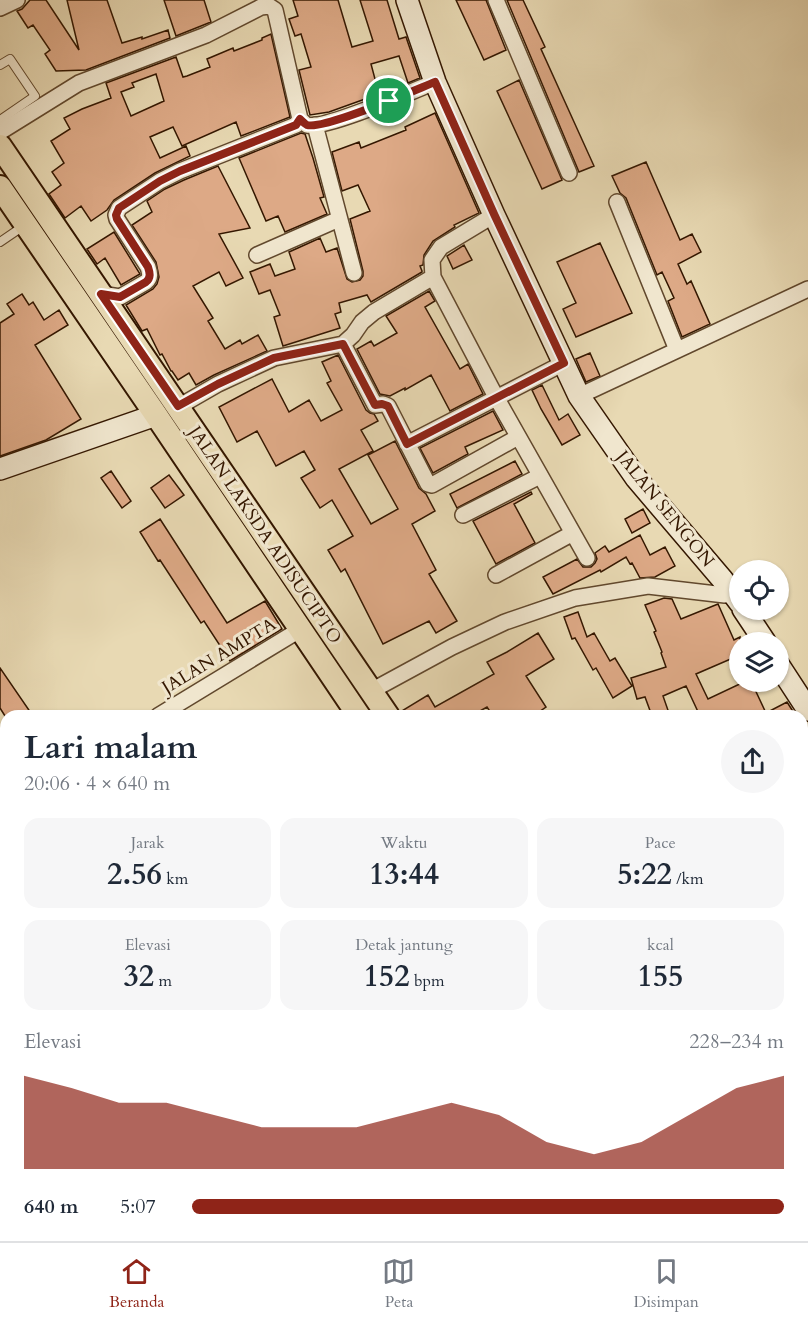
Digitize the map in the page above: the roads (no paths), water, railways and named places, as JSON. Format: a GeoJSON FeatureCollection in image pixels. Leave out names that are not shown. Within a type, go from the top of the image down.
{"type":"FeatureCollection","features":[{"type":"Feature","properties":{"kind":"main road","name":"JALAN LAKSDA ADISUCIPTO"},"geometry":{"type":"LineString","coordinates":[[0,146],[384,710]]}},
{"type":"Feature","properties":{"kind":"main road","name":"JALAN LAKSDA ADISUCIPTO"},"geometry":{"type":"LineString","coordinates":[[0,187],[355,710]]}},
{"type":"Feature","properties":{"kind":"street"},"geometry":{"type":"LineString","coordinates":[[0,8],[17,0]]}},
{"type":"Feature","properties":{"kind":"street","name":"JALAN SENGON"},"geometry":{"type":"LineString","coordinates":[[407,0],[435,82],[579,396],[636,478],[729,590]]}},
{"type":"Feature","properties":{"kind":"street"},"geometry":{"type":"LineString","coordinates":[[496,0],[568,173]]}},
{"type":"Feature","properties":{"kind":"street"},"geometry":{"type":"LineString","coordinates":[[0,132],[79,83],[206,35],[261,6],[269,6],[275,10],[354,273]]}},
{"type":"Feature","properties":{"kind":"street"},"geometry":{"type":"LineString","coordinates":[[101,294],[120,297],[149,280],[148,267],[116,215],[119,208],[160,181],[296,125],[307,122],[329,122],[435,82]]}},
{"type":"Feature","properties":{"kind":"street"},"geometry":{"type":"LineString","coordinates":[[617,202],[677,350]]}},
{"type":"Feature","properties":{"kind":"street"},"geometry":{"type":"LineString","coordinates":[[494,214],[441,247],[432,260],[433,277],[496,397],[587,558]]}},
{"type":"Feature","properties":{"kind":"street"},"geometry":{"type":"LineString","coordinates":[[257,255],[339,219]]}},
{"type":"Feature","properties":{"kind":"street"},"geometry":{"type":"LineString","coordinates":[[178,406],[274,358],[343,344],[374,312],[433,277]]}},
{"type":"Feature","properties":{"kind":"street"},"geometry":{"type":"LineString","coordinates":[[579,396],[808,289]]}},
{"type":"Feature","properties":{"kind":"street"},"geometry":{"type":"LineString","coordinates":[[343,344],[375,405],[388,406],[428,484],[432,485],[518,437]]}},
{"type":"Feature","properties":{"kind":"street"},"geometry":{"type":"LineString","coordinates":[[407,444],[564,363]]}},
{"type":"Feature","properties":{"kind":"street"},"geometry":{"type":"LineString","coordinates":[[0,469],[156,415]]}},
{"type":"Feature","properties":{"kind":"street"},"geometry":{"type":"LineString","coordinates":[[463,515],[540,476]]}},
{"type":"Feature","properties":{"kind":"street"},"geometry":{"type":"LineString","coordinates":[[496,575],[573,533]]}},
{"type":"Feature","properties":{"kind":"street"},"geometry":{"type":"LineString","coordinates":[[371,691],[452,647],[505,622],[575,598],[648,586],[729,598]]}},
{"type":"Feature","properties":{"kind":"street","name":"JALAN AMPTA"},"geometry":{"type":"LineString","coordinates":[[168,710],[301,629]]}},
{"type":"Feature","properties":{"kind":"street"},"geometry":{"type":"LineString","coordinates":[[789,681],[808,710]]}},
{"type":"Feature","properties":{"kind":"lane"},"geometry":{"type":"LineString","coordinates":[[0,65],[10,59],[35,96],[0,120]]}},
{"type":"Feature","properties":{"kind":"lane"},"geometry":{"type":"LineString","coordinates":[[0,242],[26,225]]}}]}
